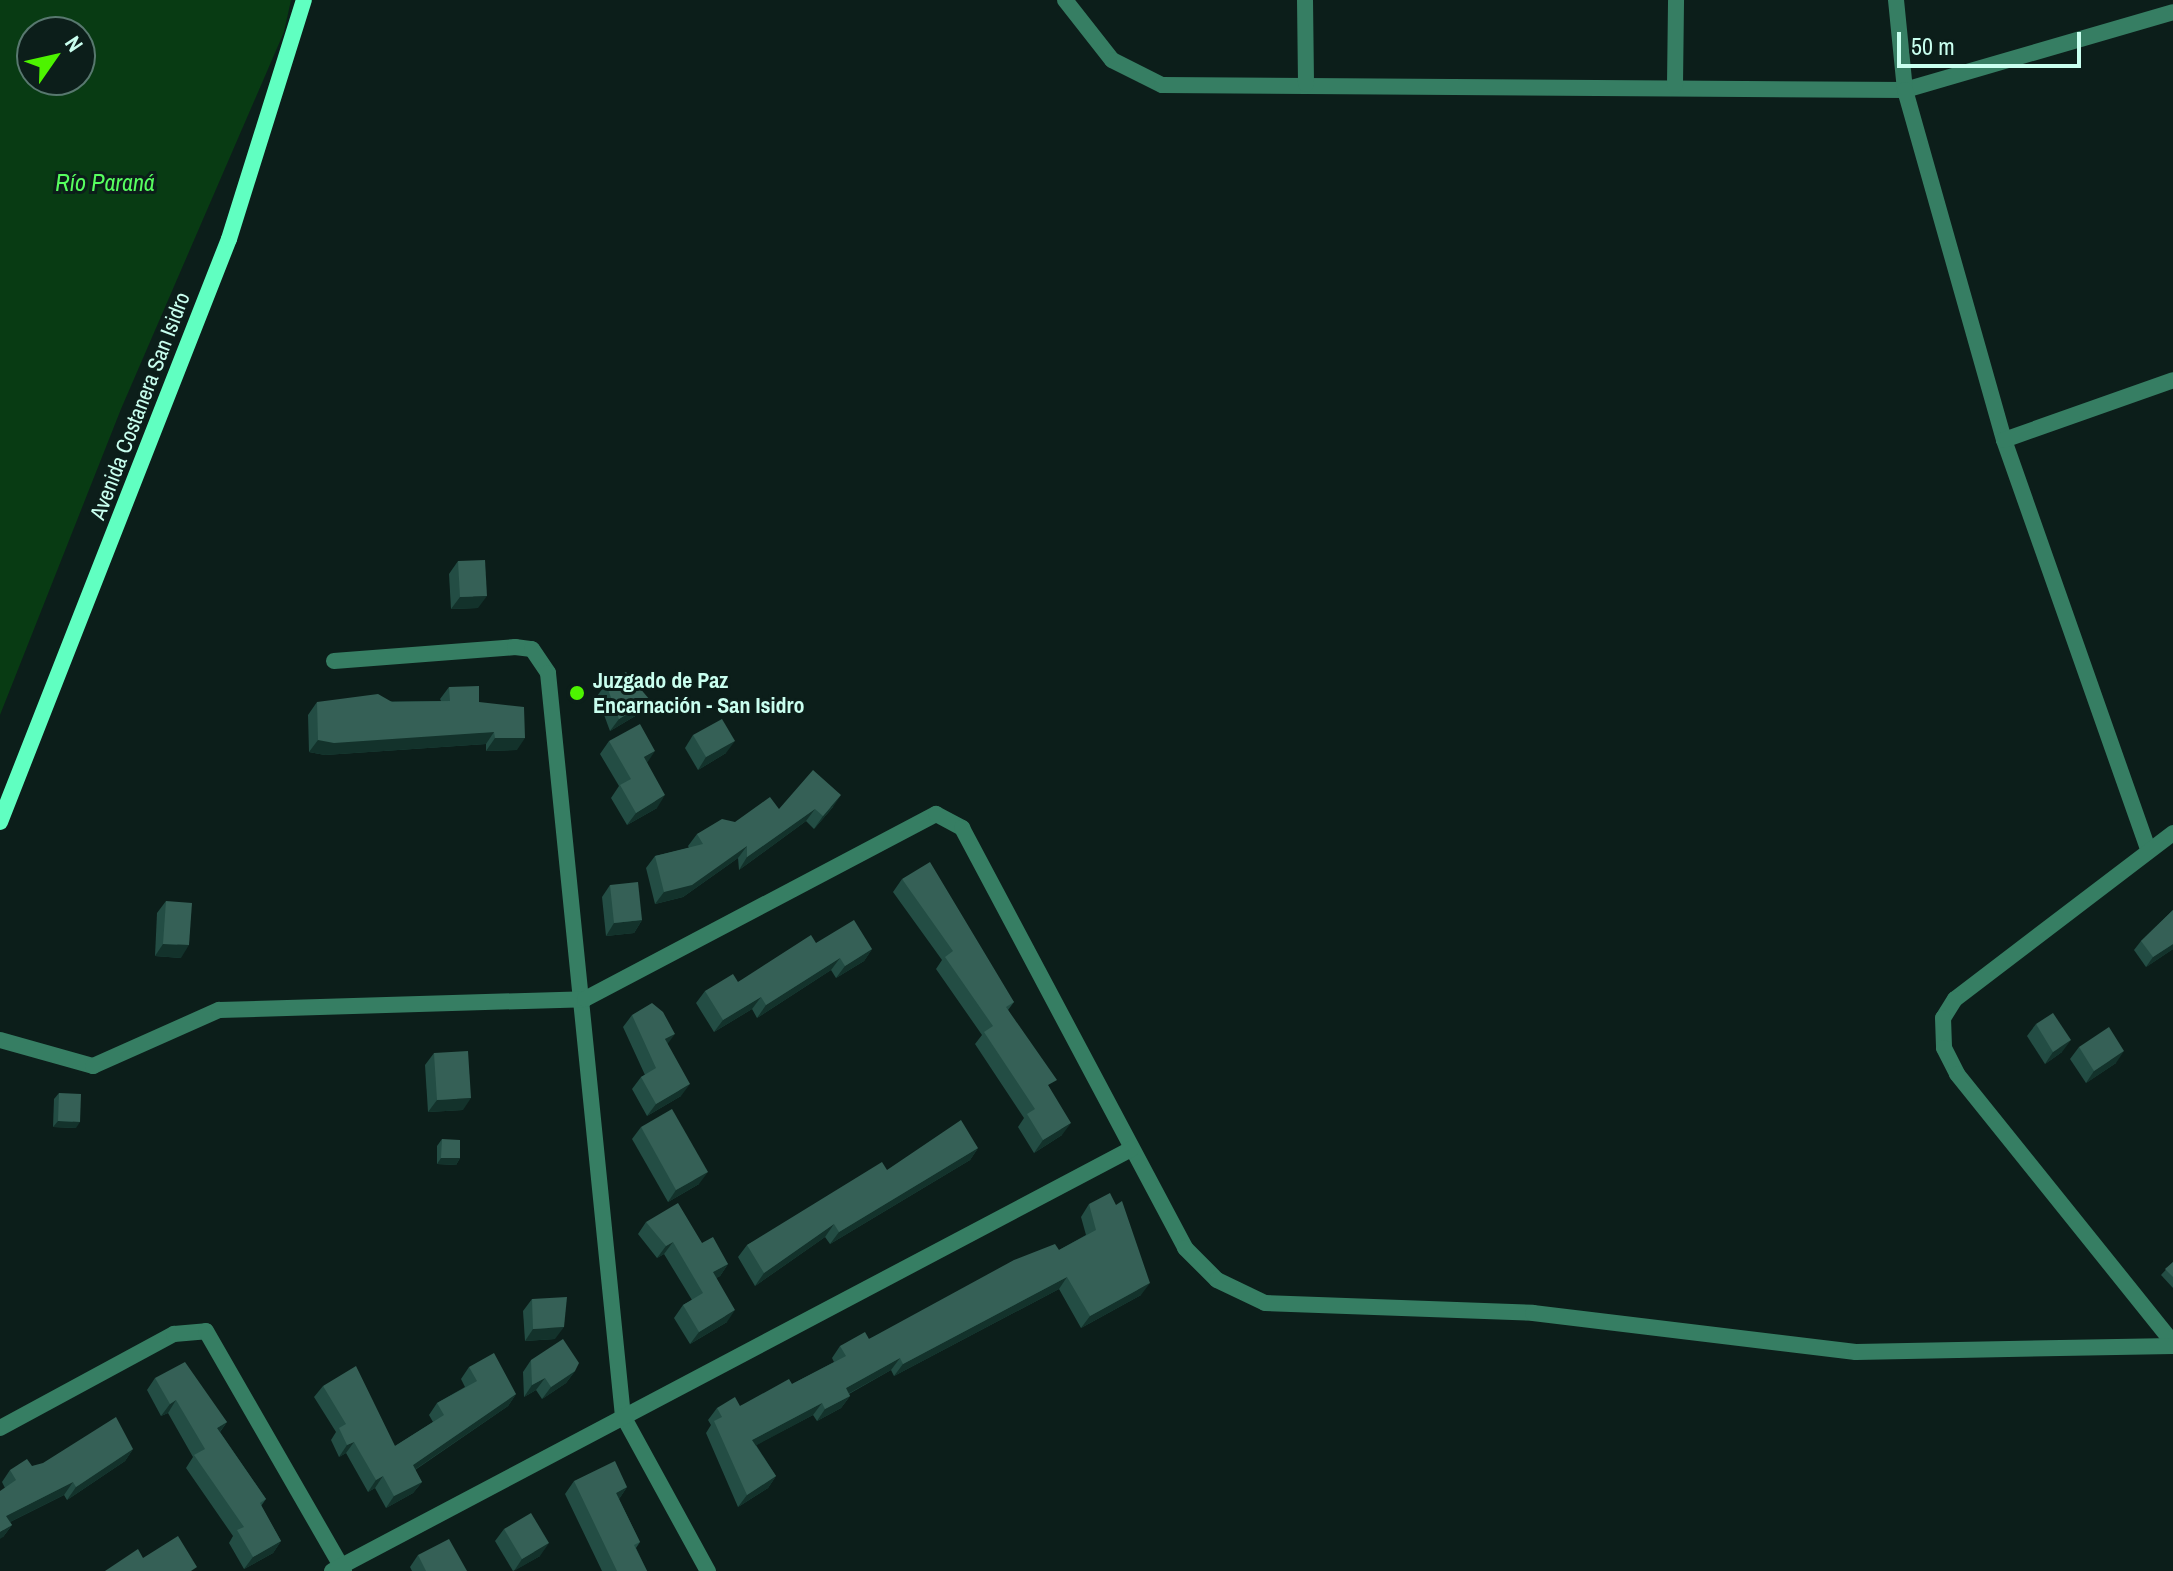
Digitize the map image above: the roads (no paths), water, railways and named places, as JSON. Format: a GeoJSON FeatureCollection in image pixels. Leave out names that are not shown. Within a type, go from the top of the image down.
{"type":"FeatureCollection","features":[{"type":"Feature","properties":{"kind":"main road","name":"Avenida Costanera San Isidro"},"geometry":{"type":"LineString","coordinates":[[0,822],[229,239],[304,0]]}},
{"type":"Feature","properties":{"kind":"street"},"geometry":{"type":"LineString","coordinates":[[1065,0],[1112,60],[1162,85],[1675,85],[1905,90],[2173,12]]}},
{"type":"Feature","properties":{"kind":"street"},"geometry":{"type":"LineString","coordinates":[[1305,0],[1306,84]]}},
{"type":"Feature","properties":{"kind":"street"},"geometry":{"type":"LineString","coordinates":[[1675,85],[1676,0]]}},
{"type":"Feature","properties":{"kind":"street"},"geometry":{"type":"LineString","coordinates":[[1896,0],[1905,90],[2004,440],[2148,848]]}},
{"type":"Feature","properties":{"kind":"street"},"geometry":{"type":"LineString","coordinates":[[2004,440],[2173,380]]}},
{"type":"Feature","properties":{"kind":"street"},"geometry":{"type":"LineString","coordinates":[[334,661],[515,647],[542,659],[585,999],[623,1416],[708,1571]]}},
{"type":"Feature","properties":{"kind":"street"},"geometry":{"type":"LineString","coordinates":[[0,1040],[93,1066],[219,1010],[585,999],[919,818],[951,818],[1185,1248],[1217,1280],[1265,1303],[1533,1313],[1856,1352],[2173,1345]]}},
{"type":"Feature","properties":{"kind":"street"},"geometry":{"type":"LineString","coordinates":[[2173,833],[2148,848],[1955,999],[1943,1018],[1944,1048],[1957,1074],[2173,1345]]}},
{"type":"Feature","properties":{"kind":"street"},"geometry":{"type":"LineString","coordinates":[[0,1428],[174,1334],[206,1331],[339,1569],[1131,1149]]}},
{"type":"Feature","properties":{"kind":"water","name":"Río Paraná"},"geometry":{"type":"Polygon","coordinates":[[[0,0],[291,0],[284,32],[121,409],[0,715],[0,0]]]}},
{"type":"Feature","properties":{"kind":"place","name":"Juzgado de Paz Encarnación - San Isidro"},"geometry":{"type":"Point","coordinates":[577,693]}}]}
